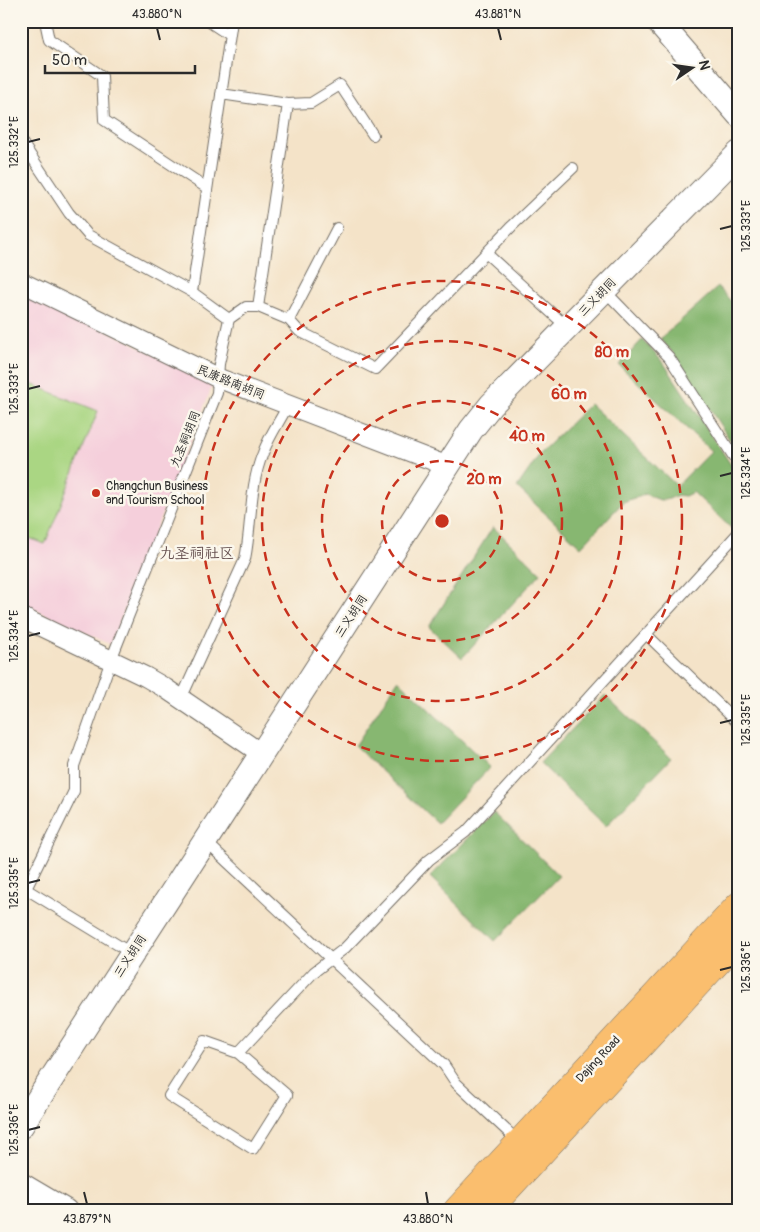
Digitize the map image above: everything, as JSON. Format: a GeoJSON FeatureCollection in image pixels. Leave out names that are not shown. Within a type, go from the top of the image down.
{"type":"FeatureCollection","features":[{"type":"Feature","properties":{"kind":"main road","name":"Dajing Road"},"geometry":{"type":"LineString","coordinates":[[457,1211],[739,906]]}},
{"type":"Feature","properties":{"kind":"main road","name":"Dajing Road"},"geometry":{"type":"LineString","coordinates":[[486,1211],[733,948]]}},
{"type":"Feature","properties":{"kind":"street"},"geometry":{"type":"LineString","coordinates":[[658,21],[739,115]]}},
{"type":"Feature","properties":{"kind":"street","name":"三义胡同"},"geometry":{"type":"LineString","coordinates":[[21,1126],[447,466],[490,405],[739,152]]}},
{"type":"Feature","properties":{"kind":"street","name":"民康路南胡同"},"geometry":{"type":"LineString","coordinates":[[21,282],[218,378],[447,466]]}},
{"type":"Feature","properties":{"kind":"street"},"geometry":{"type":"LineString","coordinates":[[21,617],[146,677],[262,754]]}},
{"type":"Feature","properties":{"kind":"street"},"geometry":{"type":"LineString","coordinates":[[21,1185],[65,1211]]}},
{"type":"Feature","properties":{"kind":"lane"},"geometry":{"type":"LineString","coordinates":[[45,21],[49,40],[102,76],[104,120],[207,188]]}},
{"type":"Feature","properties":{"kind":"lane"},"geometry":{"type":"LineString","coordinates":[[208,21],[230,35]]}},
{"type":"Feature","properties":{"kind":"lane"},"geometry":{"type":"LineString","coordinates":[[192,292],[232,21]]}},
{"type":"Feature","properties":{"kind":"lane"},"geometry":{"type":"LineString","coordinates":[[221,94],[288,104],[311,103],[340,85],[373,135]]}},
{"type":"Feature","properties":{"kind":"lane"},"geometry":{"type":"LineString","coordinates":[[258,308],[288,104]]}},
{"type":"Feature","properties":{"kind":"lane"},"geometry":{"type":"LineString","coordinates":[[21,141],[88,236],[192,292],[229,319],[246,307],[258,308],[289,320],[299,331],[374,369],[486,253],[573,168]]}},
{"type":"Feature","properties":{"kind":"lane"},"geometry":{"type":"LineString","coordinates":[[289,320],[337,228]]}},
{"type":"Feature","properties":{"kind":"lane"},"geometry":{"type":"LineString","coordinates":[[486,253],[567,327]]}},
{"type":"Feature","properties":{"kind":"lane"},"geometry":{"type":"LineString","coordinates":[[604,290],[669,357],[739,465]]}},
{"type":"Feature","properties":{"kind":"lane","name":"九圣祠胡同"},"geometry":{"type":"LineString","coordinates":[[24,887],[74,791],[74,766],[111,660],[217,393],[219,364],[229,319]]}},
{"type":"Feature","properties":{"kind":"lane"},"geometry":{"type":"LineString","coordinates":[[181,699],[245,559],[255,480],[262,453],[288,405]]}},
{"type":"Feature","properties":{"kind":"lane"},"geometry":{"type":"LineString","coordinates":[[238,1053],[314,972],[345,948],[429,860],[466,832],[739,532]]}},
{"type":"Feature","properties":{"kind":"lane"},"geometry":{"type":"LineString","coordinates":[[646,634],[739,724]]}},
{"type":"Feature","properties":{"kind":"lane"},"geometry":{"type":"LineString","coordinates":[[205,841],[444,1065],[456,1083],[520,1143]]}},
{"type":"Feature","properties":{"kind":"lane"},"geometry":{"type":"LineString","coordinates":[[24,887],[131,954]]}},
{"type":"Feature","properties":{"kind":"lane"},"geometry":{"type":"LineString","coordinates":[[204,1041],[238,1053],[287,1095],[253,1149],[169,1096],[204,1041]]}},
{"type":"Feature","properties":{"kind":"shaded area","name":"Changchun Business and Tourism School"},"geometry":{"type":"Polygon","coordinates":[[[21,294],[87,320],[213,384],[110,646],[110,644],[21,603],[21,294]]]}},
{"type":"Feature","properties":{"kind":"green space"},"geometry":{"type":"Polygon","coordinates":[[[718,287],[739,310],[739,454],[674,354],[660,339],[718,287]]]}},
{"type":"Feature","properties":{"kind":"green space"},"geometry":{"type":"Polygon","coordinates":[[[642,340],[663,362],[739,477],[739,521],[732,529],[693,492],[685,496],[677,495],[669,499],[660,500],[645,494],[623,502],[581,547],[517,487],[542,451],[590,404],[677,486],[711,451],[619,365],[642,340]]]}},
{"type":"Feature","properties":{"kind":"green space"},"geometry":{"type":"Polygon","coordinates":[[[21,380],[98,411],[45,544],[21,535],[21,380]]]}},
{"type":"Feature","properties":{"kind":"green space"},"geometry":{"type":"Polygon","coordinates":[[[493,527],[541,573],[462,658],[429,627],[493,527]]]}},
{"type":"Feature","properties":{"kind":"green space"},"geometry":{"type":"Polygon","coordinates":[[[398,680],[490,767],[437,823],[355,746],[398,680]]]}},
{"type":"Feature","properties":{"kind":"green space"},"geometry":{"type":"Polygon","coordinates":[[[605,695],[671,758],[606,826],[540,763],[605,695]]]}},
{"type":"Feature","properties":{"kind":"green space"},"geometry":{"type":"Polygon","coordinates":[[[494,812],[559,876],[495,941],[430,877],[494,812]]]}},
{"type":"Feature","properties":{"kind":"place","name":"Changchun Business and Tourism School"},"geometry":{"type":"Point","coordinates":[96,493]}},
{"type":"Feature","properties":{"kind":"district","name":"九圣祠社区"},"geometry":{"type":"Point","coordinates":[197,553]}}]}
